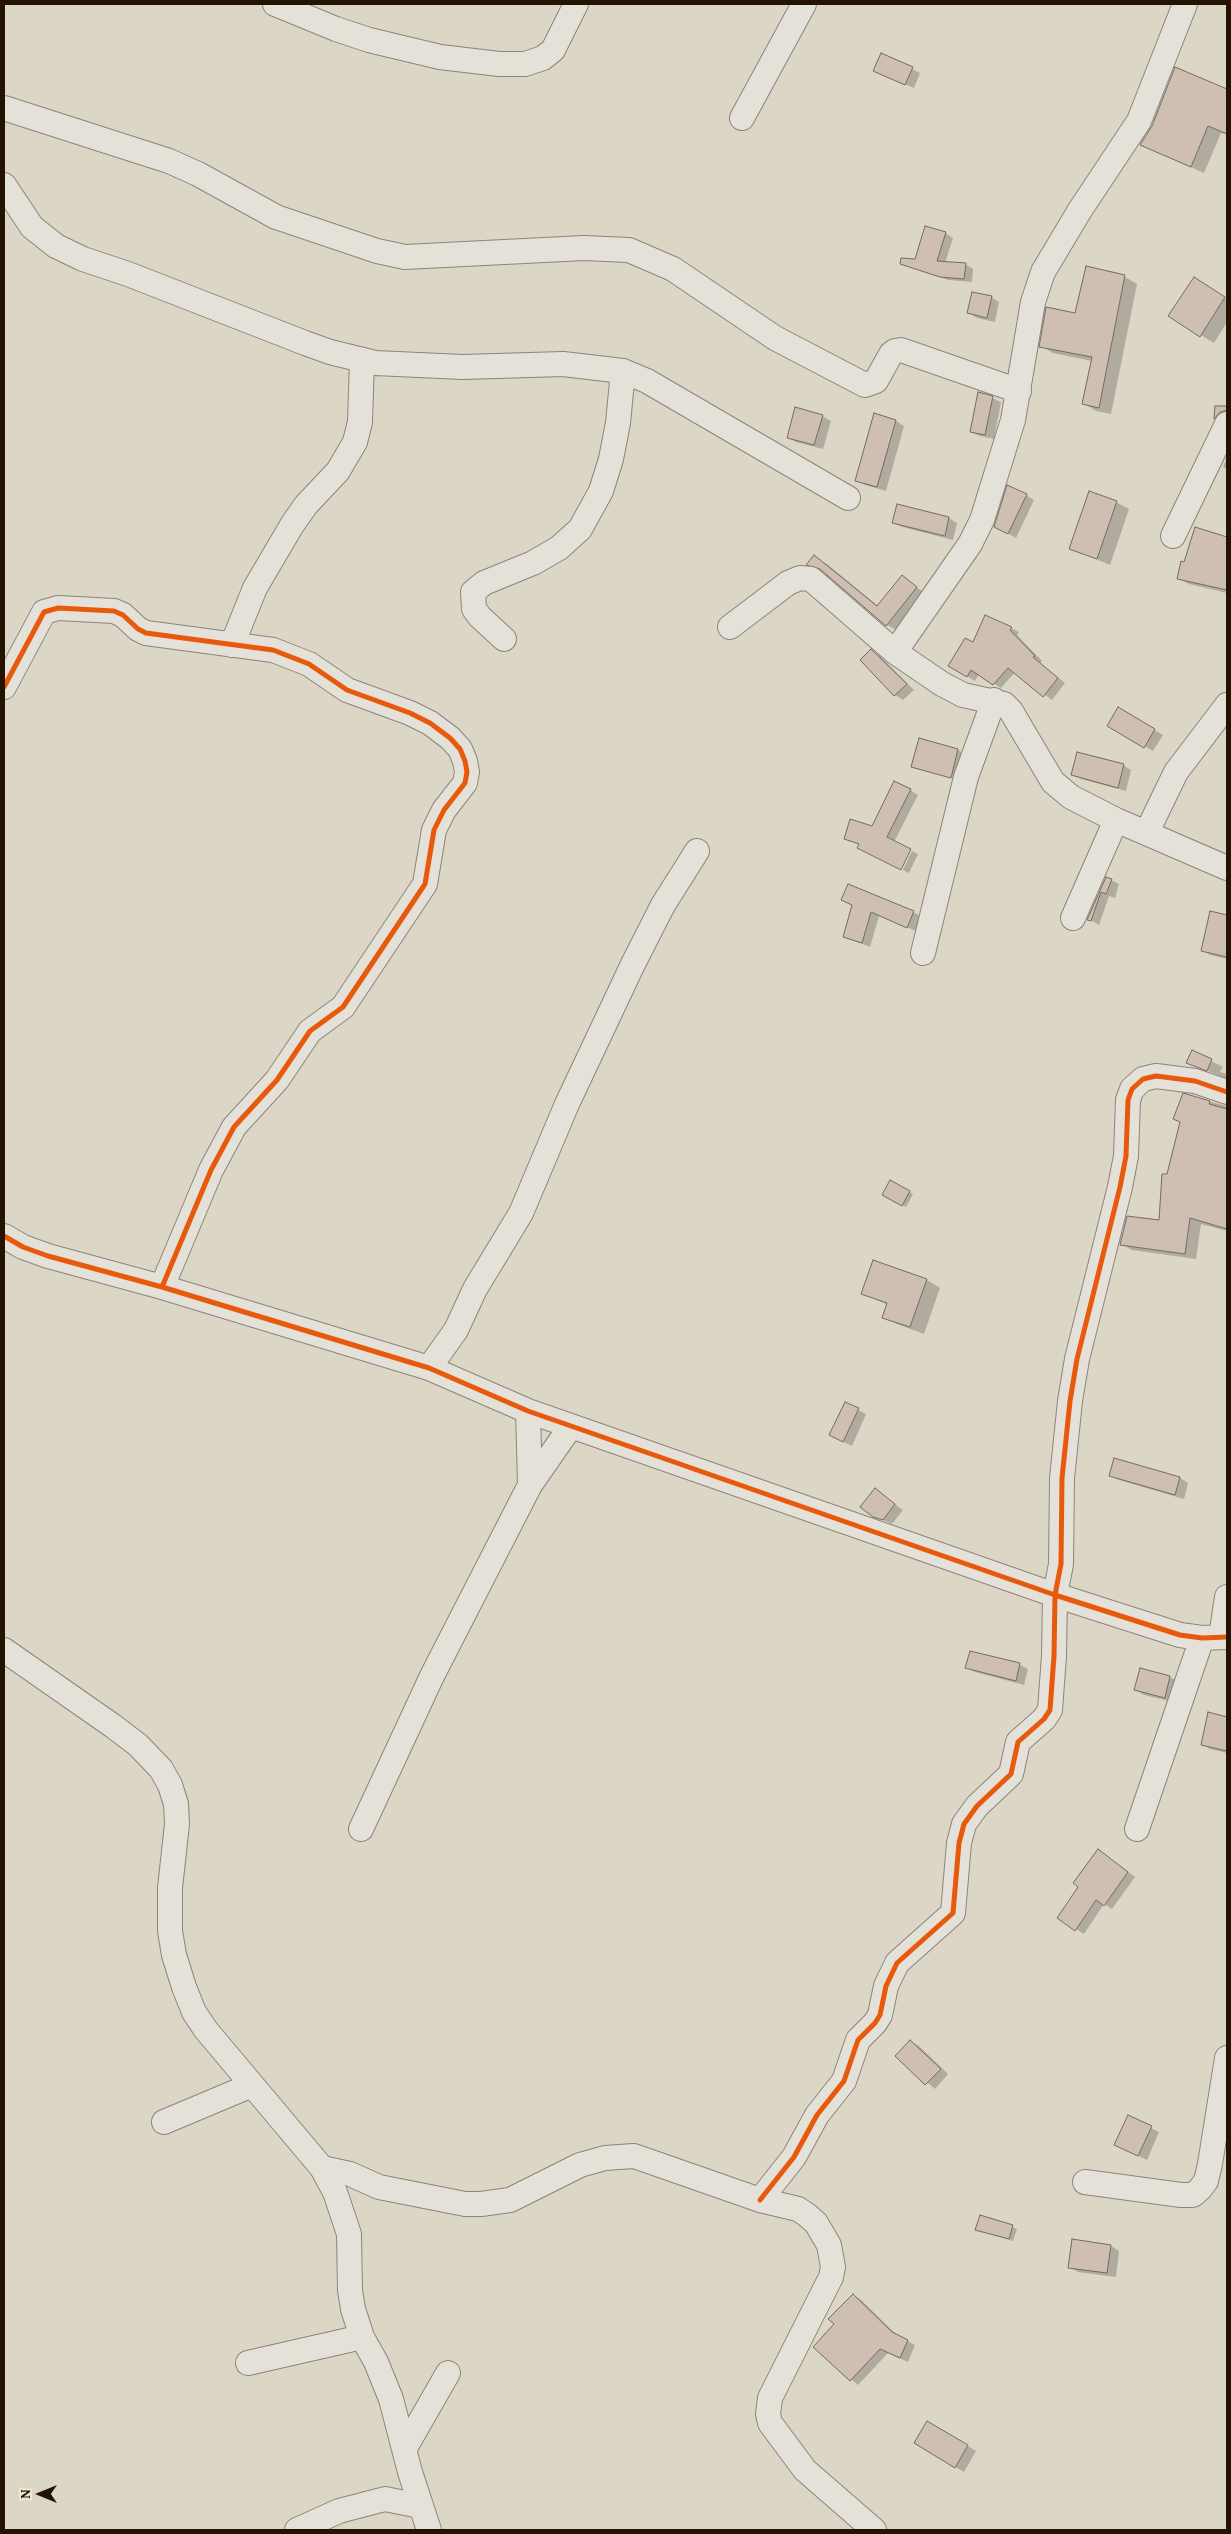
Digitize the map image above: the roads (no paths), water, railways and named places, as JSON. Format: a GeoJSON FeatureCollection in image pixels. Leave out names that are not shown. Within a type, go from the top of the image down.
{"type":"FeatureCollection","features":[{"type":"Feature","properties":{"kind":"street"},"geometry":{"type":"LineString","coordinates":[[275,4],[336,29],[369,40],[440,58],[499,64],[525,64],[543,58],[553,50],[576,4]]}},
{"type":"Feature","properties":{"kind":"street"},"geometry":{"type":"LineString","coordinates":[[742,118],[804,4]]}},
{"type":"Feature","properties":{"kind":"street"},"geometry":{"type":"LineString","coordinates":[[895,652],[970,544],[982,520],[1007,439],[1019,391],[1033,302],[1043,272],[1080,210],[1139,122],[1185,4]]}},
{"type":"Feature","properties":{"kind":"street"},"geometry":{"type":"LineString","coordinates":[[4,108],[169,162],[198,174],[276,218],[377,251],[405,257],[584,248],[629,250],[673,269],[774,338],[865,385],[876,381],[891,354],[894,351],[901,350],[1019,391]]}},
{"type":"Feature","properties":{"kind":"street"},"geometry":{"type":"LineString","coordinates":[[4,185],[14,220],[83,259],[128,274],[305,343],[362,360],[405,365],[463,367],[563,364],[623,371],[647,381],[772,456],[848,498]]}},
{"type":"Feature","properties":{"kind":"street"},"geometry":{"type":"LineString","coordinates":[[232,645],[255,588],[292,525],[306,505],[338,471],[355,442],[360,413],[362,360]]}},
{"type":"Feature","properties":{"kind":"street"},"geometry":{"type":"LineString","coordinates":[[504,639],[480,618],[474,609],[472,603],[473,592],[484,583],[540,559],[559,548],[580,529],[601,491],[611,459],[618,423],[623,371]]}},
{"type":"Feature","properties":{"kind":"street"},"geometry":{"type":"LineString","coordinates":[[1174,536],[1227,424]]}},
{"type":"Feature","properties":{"kind":"street"},"geometry":{"type":"LineString","coordinates":[[730,627],[788,583],[800,578],[811,579],[895,652],[962,695],[994,700],[1004,704],[1011,711],[1052,782],[1071,797],[1116,820],[1227,868]]}},
{"type":"Feature","properties":{"kind":"street"},"geometry":{"type":"LineString","coordinates":[[4,687],[40,618],[50,609],[114,611],[123,615],[146,634],[272,650],[309,664],[347,690],[410,713],[430,723],[450,738],[460,749],[467,772],[460,791],[444,810],[434,830],[425,884],[343,1007],[310,1030],[277,1080],[234,1127],[211,1170],[162,1288]]}},
{"type":"Feature","properties":{"kind":"street"},"geometry":{"type":"LineString","coordinates":[[923,953],[966,778],[994,700]]}},
{"type":"Feature","properties":{"kind":"street"},"geometry":{"type":"LineString","coordinates":[[1147,832],[1176,772],[1227,705]]}},
{"type":"Feature","properties":{"kind":"street"},"geometry":{"type":"LineString","coordinates":[[1073,918],[1116,820]]}},
{"type":"Feature","properties":{"kind":"street"},"geometry":{"type":"LineString","coordinates":[[429,1368],[456,1330],[475,1289],[522,1213],[567,1104],[624,981],[663,905],[697,851]]}},
{"type":"Feature","properties":{"kind":"street"},"geometry":{"type":"LineString","coordinates":[[760,2200],[794,2157],[817,2115],[844,2081],[858,2040],[875,2023],[880,2015],[886,1986],[897,1963],[953,1913],[959,1843],[964,1824],[976,1806],[1011,1774],[1018,1742],[1044,1720],[1050,1710],[1054,1656],[1055,1595],[1061,1564],[1062,1478],[1070,1401],[1077,1358],[1120,1187],[1126,1156],[1128,1100],[1132,1089],[1144,1078],[1156,1076],[1195,1081],[1227,1092]]}},
{"type":"Feature","properties":{"kind":"street"},"geometry":{"type":"LineString","coordinates":[[4,1236],[23,1247],[48,1256],[429,1368],[528,1411],[1055,1595],[1180,1635],[1217,1637]]}},
{"type":"Feature","properties":{"kind":"street"},"geometry":{"type":"LineString","coordinates":[[528,1411],[530,1485]]}},
{"type":"Feature","properties":{"kind":"street"},"geometry":{"type":"LineString","coordinates":[[361,1828],[432,1676],[530,1485],[571,1426]]}},
{"type":"Feature","properties":{"kind":"street"},"geometry":{"type":"LineString","coordinates":[[1137,1829],[1217,1637],[1227,1597]]}},
{"type":"Feature","properties":{"kind":"street"},"geometry":{"type":"LineString","coordinates":[[4,1650],[138,1745],[161,1769],[170,1785],[176,1804],[176,1844],[170,1888],[170,1931],[174,1955],[194,2012],[206,2030],[322,2168],[335,2192],[349,2234],[350,2290],[353,2309],[362,2337],[376,2362],[391,2399],[410,2472],[429,2530]]}},
{"type":"Feature","properties":{"kind":"street"},"geometry":{"type":"LineString","coordinates":[[1085,2182],[1181,2195],[1193,2195],[1200,2190],[1206,2180],[1210,2164],[1227,2058]]}},
{"type":"Feature","properties":{"kind":"street"},"geometry":{"type":"LineString","coordinates":[[164,2122],[252,2085]]}},
{"type":"Feature","properties":{"kind":"street"},"geometry":{"type":"LineString","coordinates":[[322,2168],[350,2174],[378,2187],[465,2204],[498,2203],[510,2200],[580,2166],[605,2158],[634,2156],[760,2200],[798,2209],[816,2223],[829,2245],[833,2267],[831,2278],[770,2398],[768,2407],[770,2423],[804,2470],[874,2530]]}},
{"type":"Feature","properties":{"kind":"street"},"geometry":{"type":"LineString","coordinates":[[335,2192],[350,2174]]}},
{"type":"Feature","properties":{"kind":"street"},"geometry":{"type":"LineString","coordinates":[[248,2363],[362,2337]]}},
{"type":"Feature","properties":{"kind":"street"},"geometry":{"type":"LineString","coordinates":[[405,2448],[448,2373]]}},
{"type":"Feature","properties":{"kind":"street"},"geometry":{"type":"LineString","coordinates":[[385,2499],[410,2472]]}},
{"type":"Feature","properties":{"kind":"street"},"geometry":{"type":"LineString","coordinates":[[296,2530],[339,2511],[385,2499],[420,2506]]}}]}
